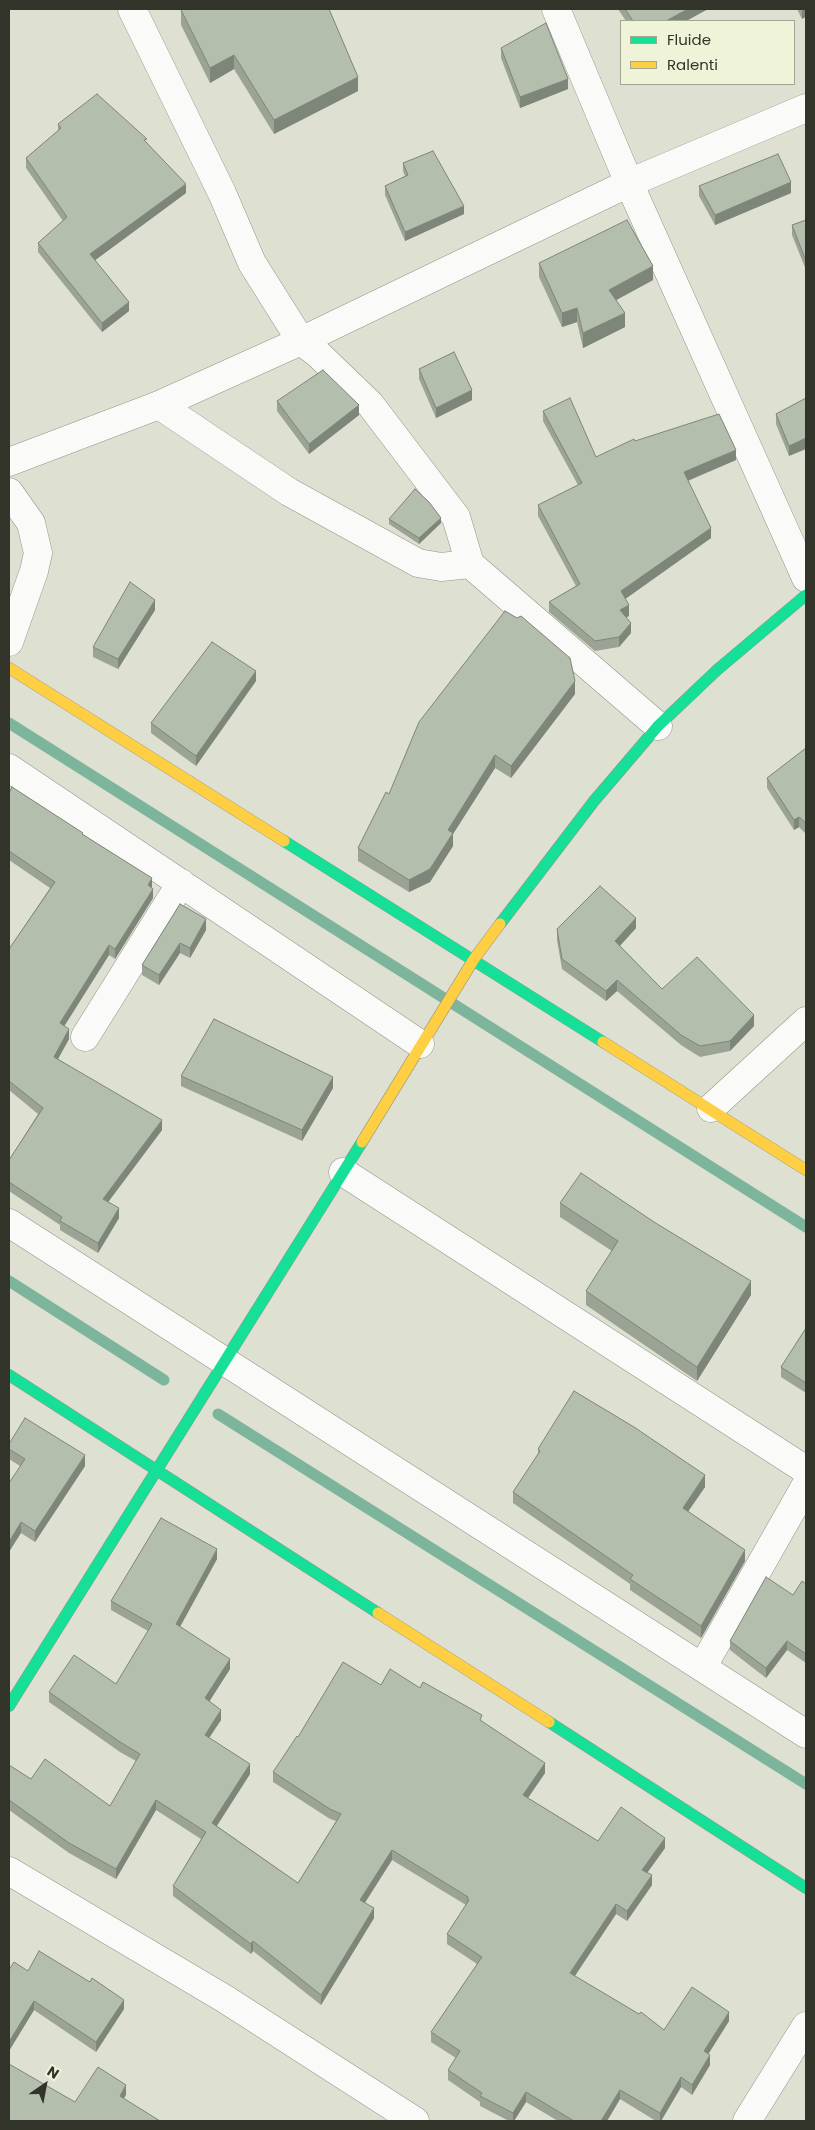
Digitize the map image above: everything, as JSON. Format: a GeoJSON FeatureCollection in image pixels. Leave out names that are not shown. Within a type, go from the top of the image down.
{"type":"FeatureCollection","features":[{"type":"Feature","properties":{"kind":"street"},"geometry":{"type":"LineString","coordinates":[[132,9],[222,193],[252,263],[301,341],[318,354],[370,404],[456,517],[470,564],[658,726]]}},
{"type":"Feature","properties":{"kind":"street"},"geometry":{"type":"LineString","coordinates":[[556,9],[629,182],[806,578]]}},
{"type":"Feature","properties":{"kind":"street"},"geometry":{"type":"LineString","coordinates":[[9,462],[159,404],[301,341],[629,182],[806,108]]}},
{"type":"Feature","properties":{"kind":"street"},"geometry":{"type":"LineString","coordinates":[[159,404],[289,492],[418,563],[441,567],[470,564]]}},
{"type":"Feature","properties":{"kind":"street"},"geometry":{"type":"LineString","coordinates":[[9,492],[31,523],[38,553],[34,571],[9,642]]}},
{"type":"Feature","properties":{"kind":"street"},"geometry":{"type":"LineString","coordinates":[[9,1706],[474,959],[594,801],[658,726],[718,670],[806,595]]}},
{"type":"Feature","properties":{"kind":"street"},"geometry":{"type":"LineString","coordinates":[[9,668],[711,1108],[806,1170]]}},
{"type":"Feature","properties":{"kind":"street"},"geometry":{"type":"LineString","coordinates":[[9,768],[420,1044]]}},
{"type":"Feature","properties":{"kind":"street"},"geometry":{"type":"LineString","coordinates":[[85,1037],[181,883]]}},
{"type":"Feature","properties":{"kind":"street"},"geometry":{"type":"LineString","coordinates":[[711,1108],[806,1021]]}},
{"type":"Feature","properties":{"kind":"street"},"geometry":{"type":"LineString","coordinates":[[343,1172],[806,1470]]}},
{"type":"Feature","properties":{"kind":"street"},"geometry":{"type":"LineString","coordinates":[[9,1223],[703,1666],[806,1734]]}},
{"type":"Feature","properties":{"kind":"street"},"geometry":{"type":"LineString","coordinates":[[9,1375],[806,1888]]}},
{"type":"Feature","properties":{"kind":"street"},"geometry":{"type":"LineString","coordinates":[[703,1666],[806,1486]]}},
{"type":"Feature","properties":{"kind":"street"},"geometry":{"type":"LineString","coordinates":[[9,1871],[225,2000],[415,2121]]}},
{"type":"Feature","properties":{"kind":"street"},"geometry":{"type":"LineString","coordinates":[[748,2121],[806,2026]]}},
{"type":"Feature","properties":{"kind":"building"},"geometry":{"type":"Polygon","coordinates":[[[329,9],[358,77],[274,120],[234,55],[210,68],[181,10],[329,9]]]}},
{"type":"Feature","properties":{"kind":"building"},"geometry":{"type":"Polygon","coordinates":[[[625,9],[688,9],[668,20],[632,20],[625,9]]]}},
{"type":"Feature","properties":{"kind":"building"},"geometry":{"type":"Polygon","coordinates":[[[546,23],[568,79],[520,97],[501,48],[546,23]]]}},
{"type":"Feature","properties":{"kind":"building"},"geometry":{"type":"Polygon","coordinates":[[[97,94],[147,139],[144,140],[186,184],[90,254],[129,302],[102,323],[38,243],[67,217],[26,158],[61,128],[58,124],[97,94]]]}},
{"type":"Feature","properties":{"kind":"building"},"geometry":{"type":"Polygon","coordinates":[[[433,151],[464,206],[405,232],[385,186],[408,175],[403,163],[433,151]]]}},
{"type":"Feature","properties":{"kind":"building"},"geometry":{"type":"Polygon","coordinates":[[[778,154],[791,182],[715,215],[699,186],[778,154]]]}},
{"type":"Feature","properties":{"kind":"building"},"geometry":{"type":"Polygon","coordinates":[[[627,220],[653,266],[609,290],[625,313],[583,333],[577,308],[562,313],[539,263],[627,220]]]}},
{"type":"Feature","properties":{"kind":"building"},"geometry":{"type":"Polygon","coordinates":[[[806,220],[806,261],[792,225],[806,220]]]}},
{"type":"Feature","properties":{"kind":"building"},"geometry":{"type":"Polygon","coordinates":[[[454,352],[472,390],[436,408],[419,369],[454,352]]]}},
{"type":"Feature","properties":{"kind":"building"},"geometry":{"type":"Polygon","coordinates":[[[323,370],[359,405],[309,444],[277,401],[323,370]]]}},
{"type":"Feature","properties":{"kind":"building"},"geometry":{"type":"Polygon","coordinates":[[[570,398],[596,457],[634,439],[635,441],[719,414],[736,450],[684,472],[711,528],[621,591],[629,605],[620,610],[631,623],[619,637],[595,641],[549,602],[580,584],[538,505],[582,483],[543,411],[570,398]]]}},
{"type":"Feature","properties":{"kind":"building"},"geometry":{"type":"Polygon","coordinates":[[[806,398],[806,438],[789,446],[776,414],[806,398]]]}},
{"type":"Feature","properties":{"kind":"building"},"geometry":{"type":"Polygon","coordinates":[[[415,489],[429,502],[441,518],[419,538],[389,519],[415,489]]]}},
{"type":"Feature","properties":{"kind":"building"},"geometry":{"type":"Polygon","coordinates":[[[130,582],[155,600],[118,659],[93,647],[130,582]]]}},
{"type":"Feature","properties":{"kind":"building"},"geometry":{"type":"Polygon","coordinates":[[[505,611],[517,618],[521,616],[570,658],[575,681],[511,766],[495,755],[448,830],[453,833],[430,869],[409,880],[358,848],[386,792],[389,794],[419,722],[505,611]]]}},
{"type":"Feature","properties":{"kind":"building"},"geometry":{"type":"Polygon","coordinates":[[[212,642],[256,671],[196,756],[151,723],[212,642]]]}},
{"type":"Feature","properties":{"kind":"building"},"geometry":{"type":"Polygon","coordinates":[[[806,748],[806,823],[799,817],[794,820],[767,778],[806,748]]]}},
{"type":"Feature","properties":{"kind":"building"},"geometry":{"type":"Polygon","coordinates":[[[12,787],[152,878],[148,885],[153,889],[115,949],[109,945],[60,1023],[69,1029],[54,1057],[162,1120],[103,1199],[119,1208],[98,1243],[60,1221],[62,1217],[9,1182],[9,1160],[43,1108],[9,1081],[9,949],[55,882],[9,851],[9,793],[12,787]]]}},
{"type":"Feature","properties":{"kind":"building"},"geometry":{"type":"Polygon","coordinates":[[[600,886],[636,918],[615,941],[662,989],[697,957],[754,1015],[730,1041],[700,1046],[681,1035],[617,980],[606,991],[562,959],[557,929],[600,886]]]}},
{"type":"Feature","properties":{"kind":"building"},"geometry":{"type":"Polygon","coordinates":[[[180,904],[206,919],[190,948],[180,943],[159,975],[142,965],[180,904]]]}},
{"type":"Feature","properties":{"kind":"building"},"geometry":{"type":"Polygon","coordinates":[[[214,1019],[333,1077],[302,1130],[181,1076],[214,1019]]]}},
{"type":"Feature","properties":{"kind":"building"},"geometry":{"type":"Polygon","coordinates":[[[581,1173],[654,1222],[751,1281],[697,1367],[586,1291],[618,1241],[560,1203],[581,1173]]]}},
{"type":"Feature","properties":{"kind":"building"},"geometry":{"type":"Polygon","coordinates":[[[806,1328],[806,1383],[781,1367],[806,1328]]]}},
{"type":"Feature","properties":{"kind":"building"},"geometry":{"type":"Polygon","coordinates":[[[574,1391],[634,1427],[705,1475],[683,1508],[745,1550],[701,1626],[630,1579],[633,1575],[513,1492],[540,1451],[538,1449],[574,1391]]]}},
{"type":"Feature","properties":{"kind":"building"},"geometry":{"type":"Polygon","coordinates":[[[25,1418],[85,1455],[35,1531],[21,1522],[9,1542],[9,1483],[25,1459],[9,1449],[9,1444],[25,1418]]]}},
{"type":"Feature","properties":{"kind":"building"},"geometry":{"type":"Polygon","coordinates":[[[161,1518],[217,1549],[176,1624],[230,1659],[205,1698],[221,1710],[205,1735],[250,1764],[212,1823],[298,1883],[341,1814],[330,1809],[273,1772],[298,1737],[343,1662],[381,1685],[390,1669],[420,1688],[423,1682],[482,1715],[480,1720],[545,1763],[523,1795],[598,1841],[621,1807],[665,1838],[642,1870],[652,1875],[627,1911],[616,1904],[570,1973],[639,2014],[641,2012],[664,2030],[692,1987],[729,2012],[704,2051],[710,2055],[692,2085],[681,2077],[660,2113],[620,2090],[601,2121],[574,2121],[526,2092],[513,2113],[480,2096],[482,2093],[448,2070],[460,2051],[431,2032],[482,1957],[447,1934],[469,1900],[467,1899],[468,1897],[392,1850],[360,1900],[374,1908],[321,1995],[253,1941],[251,1944],[173,1886],[206,1832],[156,1800],[116,1869],[69,1843],[9,1800],[9,1765],[31,1779],[45,1759],[110,1806],[140,1754],[49,1692],[74,1655],[116,1684],[152,1624],[111,1601],[161,1518]]]}},
{"type":"Feature","properties":{"kind":"building"},"geometry":{"type":"Polygon","coordinates":[[[766,1577],[793,1595],[802,1581],[806,1584],[806,1654],[787,1641],[766,1668],[730,1641],[766,1577]]]}},
{"type":"Feature","properties":{"kind":"building"},"geometry":{"type":"Polygon","coordinates":[[[39,1951],[90,1982],[92,1978],[124,2000],[96,2042],[34,2001],[9,2042],[9,1970],[14,1962],[28,1971],[39,1951]]]}},
{"type":"Feature","properties":{"kind":"building"},"geometry":{"type":"Polygon","coordinates":[[[9,2064],[75,2102],[98,2067],[126,2085],[120,2096],[160,2121],[9,2121],[9,2064]]]}},
{"type":"Feature","properties":{"kind":"waterway"},"geometry":{"type":"LineString","coordinates":[[9,723],[806,1227]]}},
{"type":"Feature","properties":{"kind":"waterway"},"geometry":{"type":"LineString","coordinates":[[9,1281],[164,1380]]}},
{"type":"Feature","properties":{"kind":"waterway"},"geometry":{"type":"LineString","coordinates":[[218,1414],[806,1784]]}},
{"type":"Feature","properties":{"kind":"traffic: fast"},"geometry":{"type":"LineString","coordinates":[[500,924],[594,801],[658,726],[717,670],[806,595]]}},
{"type":"Feature","properties":{"kind":"traffic: fast"},"geometry":{"type":"LineString","coordinates":[[284,841],[603,1042]]}},
{"type":"Feature","properties":{"kind":"traffic: fast"},"geometry":{"type":"LineString","coordinates":[[9,1706],[362,1142]]}},
{"type":"Feature","properties":{"kind":"traffic: fast"},"geometry":{"type":"LineString","coordinates":[[9,1375],[378,1613]]}},
{"type":"Feature","properties":{"kind":"traffic: fast"},"geometry":{"type":"LineString","coordinates":[[549,1722],[806,1888]]}},
{"type":"Feature","properties":{"kind":"traffic: slow"},"geometry":{"type":"LineString","coordinates":[[9,668],[284,841]]}},
{"type":"Feature","properties":{"kind":"traffic: slow"},"geometry":{"type":"LineString","coordinates":[[362,1142],[474,959],[500,924]]}},
{"type":"Feature","properties":{"kind":"traffic: slow"},"geometry":{"type":"LineString","coordinates":[[603,1042],[806,1170]]}},
{"type":"Feature","properties":{"kind":"traffic: slow"},"geometry":{"type":"LineString","coordinates":[[378,1613],[549,1722]]}}]}
